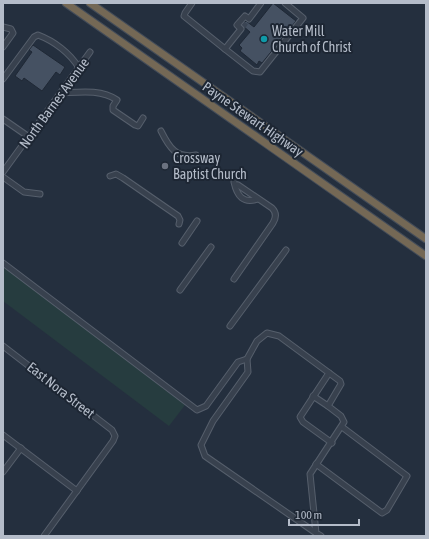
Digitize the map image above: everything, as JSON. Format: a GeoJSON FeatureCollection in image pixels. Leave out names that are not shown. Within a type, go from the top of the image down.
{"type":"FeatureCollection","features":[{"type":"Feature","properties":{"kind":"highway","name":"Payne Stewart Highway"},"geometry":{"type":"LineString","coordinates":[[66,3],[426,256]]}},
{"type":"Feature","properties":{"kind":"highway","name":"Payne Stewart Highway"},"geometry":{"type":"LineString","coordinates":[[90,3],[426,239]]}},
{"type":"Feature","properties":{"kind":"street"},"geometry":{"type":"LineString","coordinates":[[192,3],[184,12],[184,16],[253,71],[261,71],[303,18],[285,3]]}},
{"type":"Feature","properties":{"kind":"street"},"geometry":{"type":"LineString","coordinates":[[225,49],[242,28],[237,26],[245,16],[248,20],[261,3]]}},
{"type":"Feature","properties":{"kind":"street"},"geometry":{"type":"LineString","coordinates":[[3,28],[10,29],[13,33],[3,47]]}},
{"type":"Feature","properties":{"kind":"street"},"geometry":{"type":"LineString","coordinates":[[3,79],[34,36],[38,35],[46,38],[69,55],[79,68]]}},
{"type":"Feature","properties":{"kind":"street","name":"North Barnes Avenue"},"geometry":{"type":"LineString","coordinates":[[3,172],[90,52]]}},
{"type":"Feature","properties":{"kind":"street"},"geometry":{"type":"LineString","coordinates":[[61,93],[92,92],[110,96],[117,100],[113,109],[119,115],[137,126],[143,118]]}},
{"type":"Feature","properties":{"kind":"street"},"geometry":{"type":"LineString","coordinates":[[3,119],[29,137]]}},
{"type":"Feature","properties":{"kind":"street"},"geometry":{"type":"LineString","coordinates":[[161,131],[175,152],[186,156],[196,155]]}},
{"type":"Feature","properties":{"kind":"street"},"geometry":{"type":"LineString","coordinates":[[110,176],[113,174],[119,176],[178,217],[178,224]]}},
{"type":"Feature","properties":{"kind":"street"},"geometry":{"type":"LineString","coordinates":[[3,177],[24,192],[40,194]]}},
{"type":"Feature","properties":{"kind":"street"},"geometry":{"type":"LineString","coordinates":[[234,279],[275,218],[274,210],[236,183],[236,191],[240,197],[248,200],[258,199]]}},
{"type":"Feature","properties":{"kind":"street"},"geometry":{"type":"LineString","coordinates":[[142,198],[145,194]]}},
{"type":"Feature","properties":{"kind":"street"},"geometry":{"type":"LineString","coordinates":[[182,243],[197,221]]}},
{"type":"Feature","properties":{"kind":"street"},"geometry":{"type":"LineString","coordinates":[[180,290],[211,247]]}},
{"type":"Feature","properties":{"kind":"street"},"geometry":{"type":"LineString","coordinates":[[230,326],[286,250]]}},
{"type":"Feature","properties":{"kind":"street"},"geometry":{"type":"LineString","coordinates":[[3,263],[197,410],[206,406],[238,362],[246,359],[260,338],[267,333],[272,333],[279,336],[340,381],[341,384],[328,406]]}},
{"type":"Feature","properties":{"kind":"street","name":"East Nora Street"},"geometry":{"type":"LineString","coordinates":[[3,346],[112,430],[114,437],[77,492]]}},
{"type":"Feature","properties":{"kind":"street"},"geometry":{"type":"LineString","coordinates":[[246,359],[248,372],[213,421],[201,444],[205,456],[319,535]]}},
{"type":"Feature","properties":{"kind":"street"},"geometry":{"type":"LineString","coordinates":[[329,373],[302,413],[301,420],[332,443]]}},
{"type":"Feature","properties":{"kind":"street"},"geometry":{"type":"LineString","coordinates":[[314,396],[343,418],[344,422],[332,443],[310,474],[319,535]]}},
{"type":"Feature","properties":{"kind":"street"},"geometry":{"type":"LineString","coordinates":[[316,464],[382,513],[387,510],[407,476],[342,427]]}},
{"type":"Feature","properties":{"kind":"street"},"geometry":{"type":"LineString","coordinates":[[3,435],[77,492],[44,536]]}},
{"type":"Feature","properties":{"kind":"street"},"geometry":{"type":"LineString","coordinates":[[3,472],[20,448]]}},
{"type":"Feature","properties":{"kind":"green space"},"geometry":{"type":"Polygon","coordinates":[[[3,266],[185,405],[169,426],[3,301],[3,266]]]}},
{"type":"Feature","properties":{"kind":"building","name":"Water Mill Church of Christ"},"geometry":{"type":"Polygon","coordinates":[[[273,3],[296,21],[262,63],[259,61],[257,65],[240,51],[242,48],[239,45],[250,32],[242,25],[246,21],[254,27],[273,3]]]}},
{"type":"Feature","properties":{"kind":"building"},"geometry":{"type":"Polygon","coordinates":[[[33,45],[65,67],[60,75],[56,72],[42,91],[24,78],[22,81],[15,76],[32,52],[29,50],[33,45]]]}},
{"type":"Feature","properties":{"kind":"tunnel"},"geometry":{"type":"LineString","coordinates":[[243,27],[247,21]]}},
{"type":"Feature","properties":{"kind":"place","name":"Water Mill Church of Christ"},"geometry":{"type":"Point","coordinates":[264,39]}},
{"type":"Feature","properties":{"kind":"place","name":"Crossway Baptist Church"},"geometry":{"type":"Point","coordinates":[165,166]}}]}
